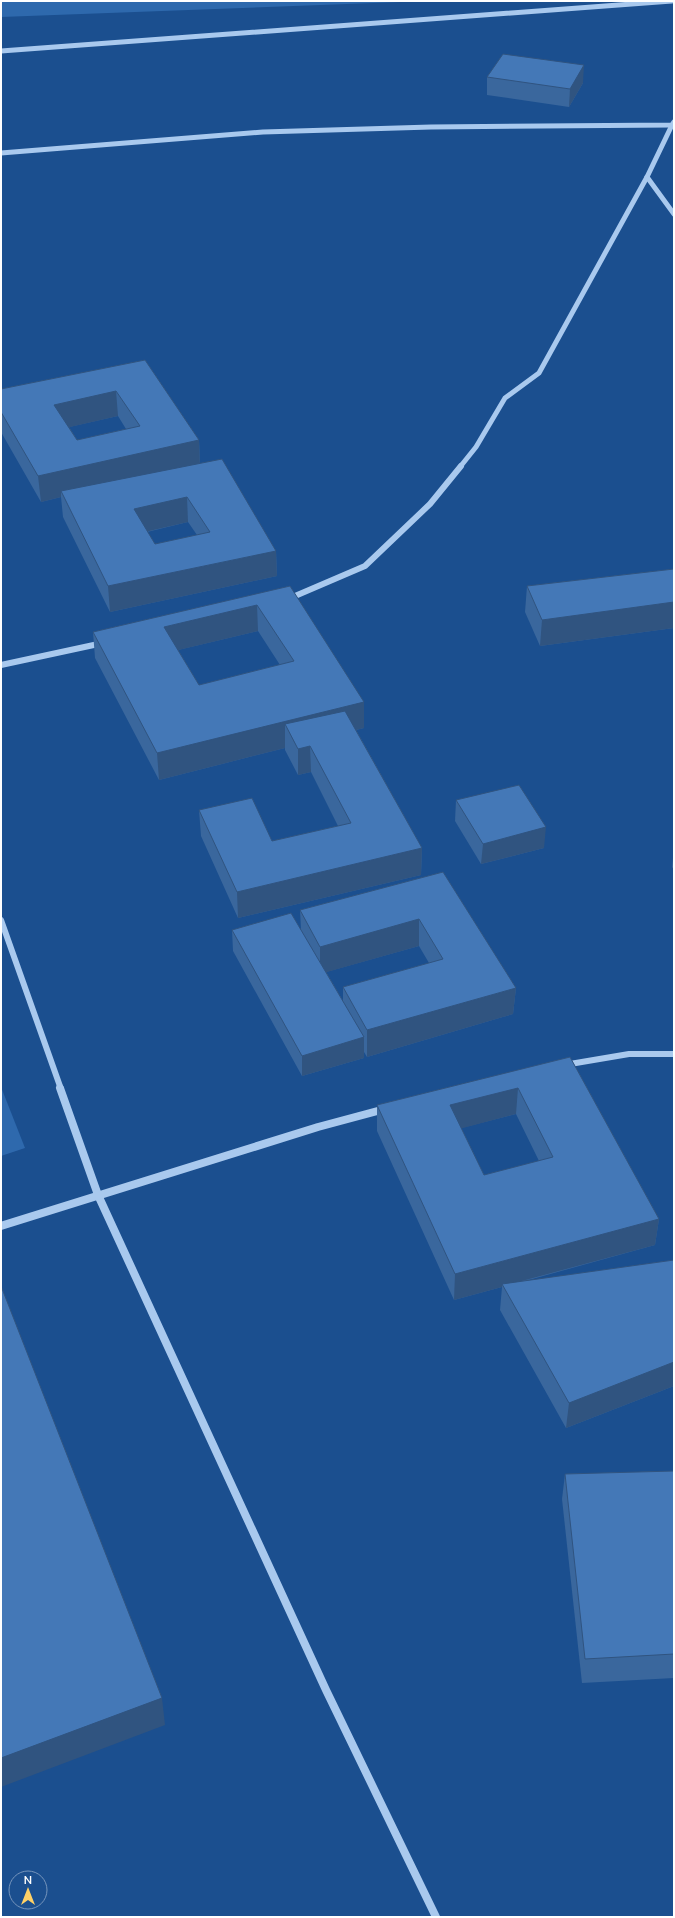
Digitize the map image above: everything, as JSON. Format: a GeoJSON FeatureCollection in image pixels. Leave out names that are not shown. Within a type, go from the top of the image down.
{"type":"FeatureCollection","features":[{"type":"Feature","properties":{"kind":"street"},"geometry":{"type":"LineString","coordinates":[[1,51],[672,1]]}},
{"type":"Feature","properties":{"kind":"street"},"geometry":{"type":"LineString","coordinates":[[1,153],[263,132],[431,127],[673,123],[647,177],[539,373],[505,398],[476,447],[430,504],[365,566],[279,601]]}},
{"type":"Feature","properties":{"kind":"street"},"geometry":{"type":"LineString","coordinates":[[647,177],[674,214]]}},
{"type":"Feature","properties":{"kind":"street"},"geometry":{"type":"LineString","coordinates":[[1,665],[108,642]]}},
{"type":"Feature","properties":{"kind":"street"},"geometry":{"type":"LineString","coordinates":[[1,920],[98,1195],[326,1690],[436,1917]]}},
{"type":"Feature","properties":{"kind":"street"},"geometry":{"type":"LineString","coordinates":[[559,1066],[629,1054],[674,1054]]}},
{"type":"Feature","properties":{"kind":"street"},"geometry":{"type":"LineString","coordinates":[[1,1226],[318,1127],[393,1106]]}},
{"type":"Feature","properties":{"kind":"shaded area"},"geometry":{"type":"Polygon","coordinates":[[[1,1],[427,1],[1,17],[1,1]]]}},
{"type":"Feature","properties":{"kind":"shaded area"},"geometry":{"type":"Polygon","coordinates":[[[1,1087],[25,1148],[1,1156],[1,1087]]]}},
{"type":"Feature","properties":{"kind":"building"},"geometry":{"type":"Polygon","coordinates":[[[503,54],[584,65],[570,89],[487,77],[503,54]]]}},
{"type":"Feature","properties":{"kind":"building"},"geometry":{"type":"Polygon","coordinates":[[[145,360],[199,440],[38,476],[1,412],[1,389],[145,360]],[[116,391],[54,405],[77,440],[140,426],[116,391]]]}},
{"type":"Feature","properties":{"kind":"building"},"geometry":{"type":"Polygon","coordinates":[[[222,459],[276,551],[108,586],[61,491],[222,459]],[[187,497],[134,509],[155,544],[210,532],[187,497]]]}},
{"type":"Feature","properties":{"kind":"building"},"geometry":{"type":"Polygon","coordinates":[[[674,569],[674,602],[542,620],[527,586],[674,569]]]}},
{"type":"Feature","properties":{"kind":"building"},"geometry":{"type":"Polygon","coordinates":[[[290,586],[364,702],[157,753],[93,632],[290,586]],[[257,605],[164,627],[199,685],[294,661],[257,605]]]}},
{"type":"Feature","properties":{"kind":"building"},"geometry":{"type":"Polygon","coordinates":[[[345,711],[422,848],[237,892],[199,810],[252,798],[272,841],[351,823],[310,746],[298,749],[285,724],[345,711]]]}},
{"type":"Feature","properties":{"kind":"building"},"geometry":{"type":"Polygon","coordinates":[[[519,785],[546,827],[483,844],[456,800],[519,785]]]}},
{"type":"Feature","properties":{"kind":"building"},"geometry":{"type":"Polygon","coordinates":[[[443,872],[516,988],[367,1030],[343,987],[443,959],[419,919],[320,947],[300,910],[443,872]]]}},
{"type":"Feature","properties":{"kind":"building"},"geometry":{"type":"Polygon","coordinates":[[[291,913],[364,1037],[302,1056],[232,930],[291,913]]]}},
{"type":"Feature","properties":{"kind":"building"},"geometry":{"type":"Polygon","coordinates":[[[570,1057],[659,1219],[455,1274],[377,1105],[570,1057]],[[518,1088],[450,1105],[484,1175],[553,1157],[518,1088]]]}},
{"type":"Feature","properties":{"kind":"building"},"geometry":{"type":"Polygon","coordinates":[[[674,1260],[674,1362],[569,1403],[502,1284],[674,1260]]]}},
{"type":"Feature","properties":{"kind":"building"},"geometry":{"type":"Polygon","coordinates":[[[1,1286],[162,1698],[1,1758],[1,1286]]]}},
{"type":"Feature","properties":{"kind":"building"},"geometry":{"type":"Polygon","coordinates":[[[674,1471],[674,1654],[585,1659],[565,1474],[674,1471]]]}}]}
